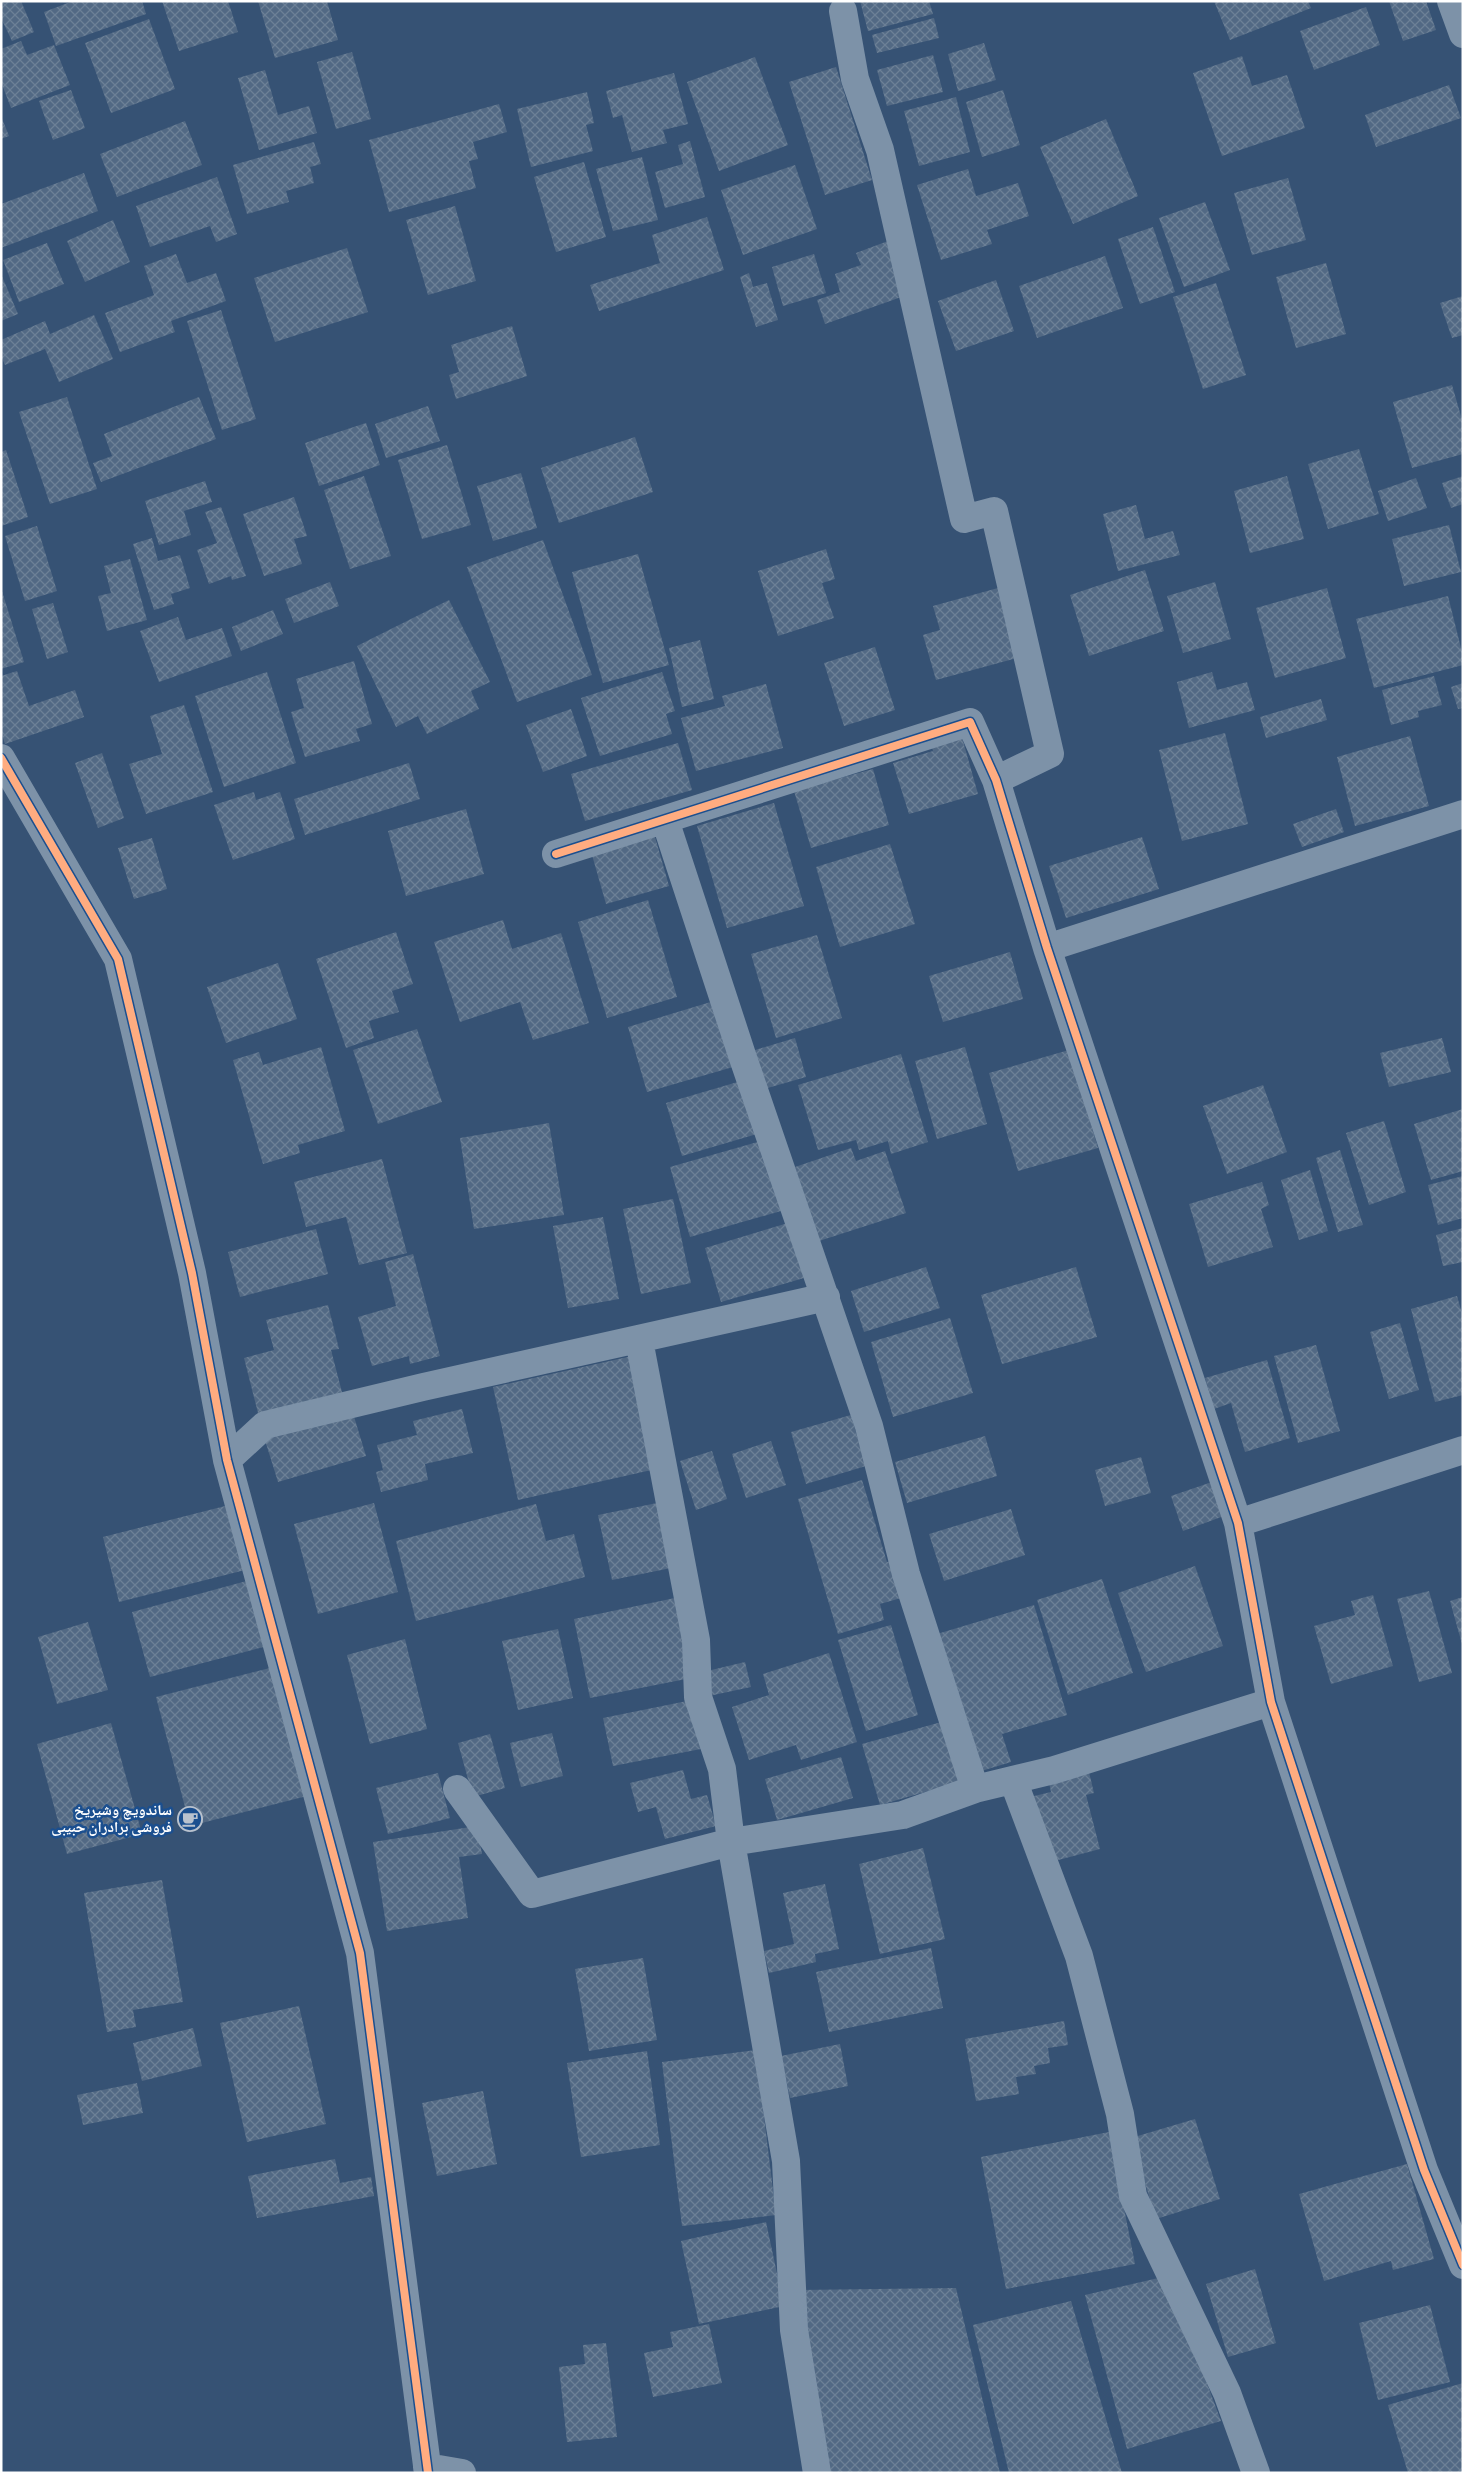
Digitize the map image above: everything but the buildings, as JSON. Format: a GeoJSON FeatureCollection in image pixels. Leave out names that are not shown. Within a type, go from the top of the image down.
{"type":"FeatureCollection","features":[{"type":"Feature","properties":{"kind":"street"},"geometry":{"type":"LineString","coordinates":[[1451,1],[1463,34]]}},
{"type":"Feature","properties":{"kind":"street"},"geometry":{"type":"LineString","coordinates":[[843,11],[855,80],[880,150],[964,518],[994,511],[1050,754],[996,780]]}},
{"type":"Feature","properties":{"kind":"street"},"geometry":{"type":"LineString","coordinates":[[556,854],[970,722],[996,780],[1047,948],[1238,1523],[1272,1702],[1424,2170],[1463,2265]]}},
{"type":"Feature","properties":{"kind":"street"},"geometry":{"type":"LineString","coordinates":[[1,758],[118,959],[192,1273],[227,1460],[360,1953],[428,2470],[462,2473]]}},
{"type":"Feature","properties":{"kind":"street"},"geometry":{"type":"LineString","coordinates":[[1047,948],[1463,814]]}},
{"type":"Feature","properties":{"kind":"street"},"geometry":{"type":"LineString","coordinates":[[665,820],[743,1058],[869,1426],[906,1574],[975,1790]]}},
{"type":"Feature","properties":{"kind":"street"},"geometry":{"type":"LineString","coordinates":[[227,1460],[264,1425],[423,1387],[826,1297]]}},
{"type":"Feature","properties":{"kind":"street"},"geometry":{"type":"LineString","coordinates":[[639,1340],[696,1640],[698,1697],[722,1768],[731,1842],[786,2161],[794,2330],[817,2473]]}},
{"type":"Feature","properties":{"kind":"street"},"geometry":{"type":"LineString","coordinates":[[1238,1523],[1463,1450]]}},
{"type":"Feature","properties":{"kind":"street"},"geometry":{"type":"LineString","coordinates":[[457,1789],[532,1894],[731,1842],[903,1815],[975,1790],[1054,1770],[1272,1702]]}},
{"type":"Feature","properties":{"kind":"street"},"geometry":{"type":"LineString","coordinates":[[1013,1780],[1079,1956],[1120,2114],[1133,2196],[1227,2393],[1256,2473]]}},
{"type":"Feature","properties":{"kind":"cycle path"},"geometry":{"type":"LineString","coordinates":[[556,854],[970,722],[996,780],[1047,948],[1238,1523],[1271,1702],[1424,2170],[1463,2265]]}},
{"type":"Feature","properties":{"kind":"cycle path"},"geometry":{"type":"LineString","coordinates":[[1,758],[118,959],[192,1273],[227,1460],[360,1953],[428,2473]]}},
{"type":"Feature","properties":{"kind":"place","name":"ساندویچ وشیریخ فروشی برادران حبیبی"},"geometry":{"type":"Point","coordinates":[190,1819]}}]}
